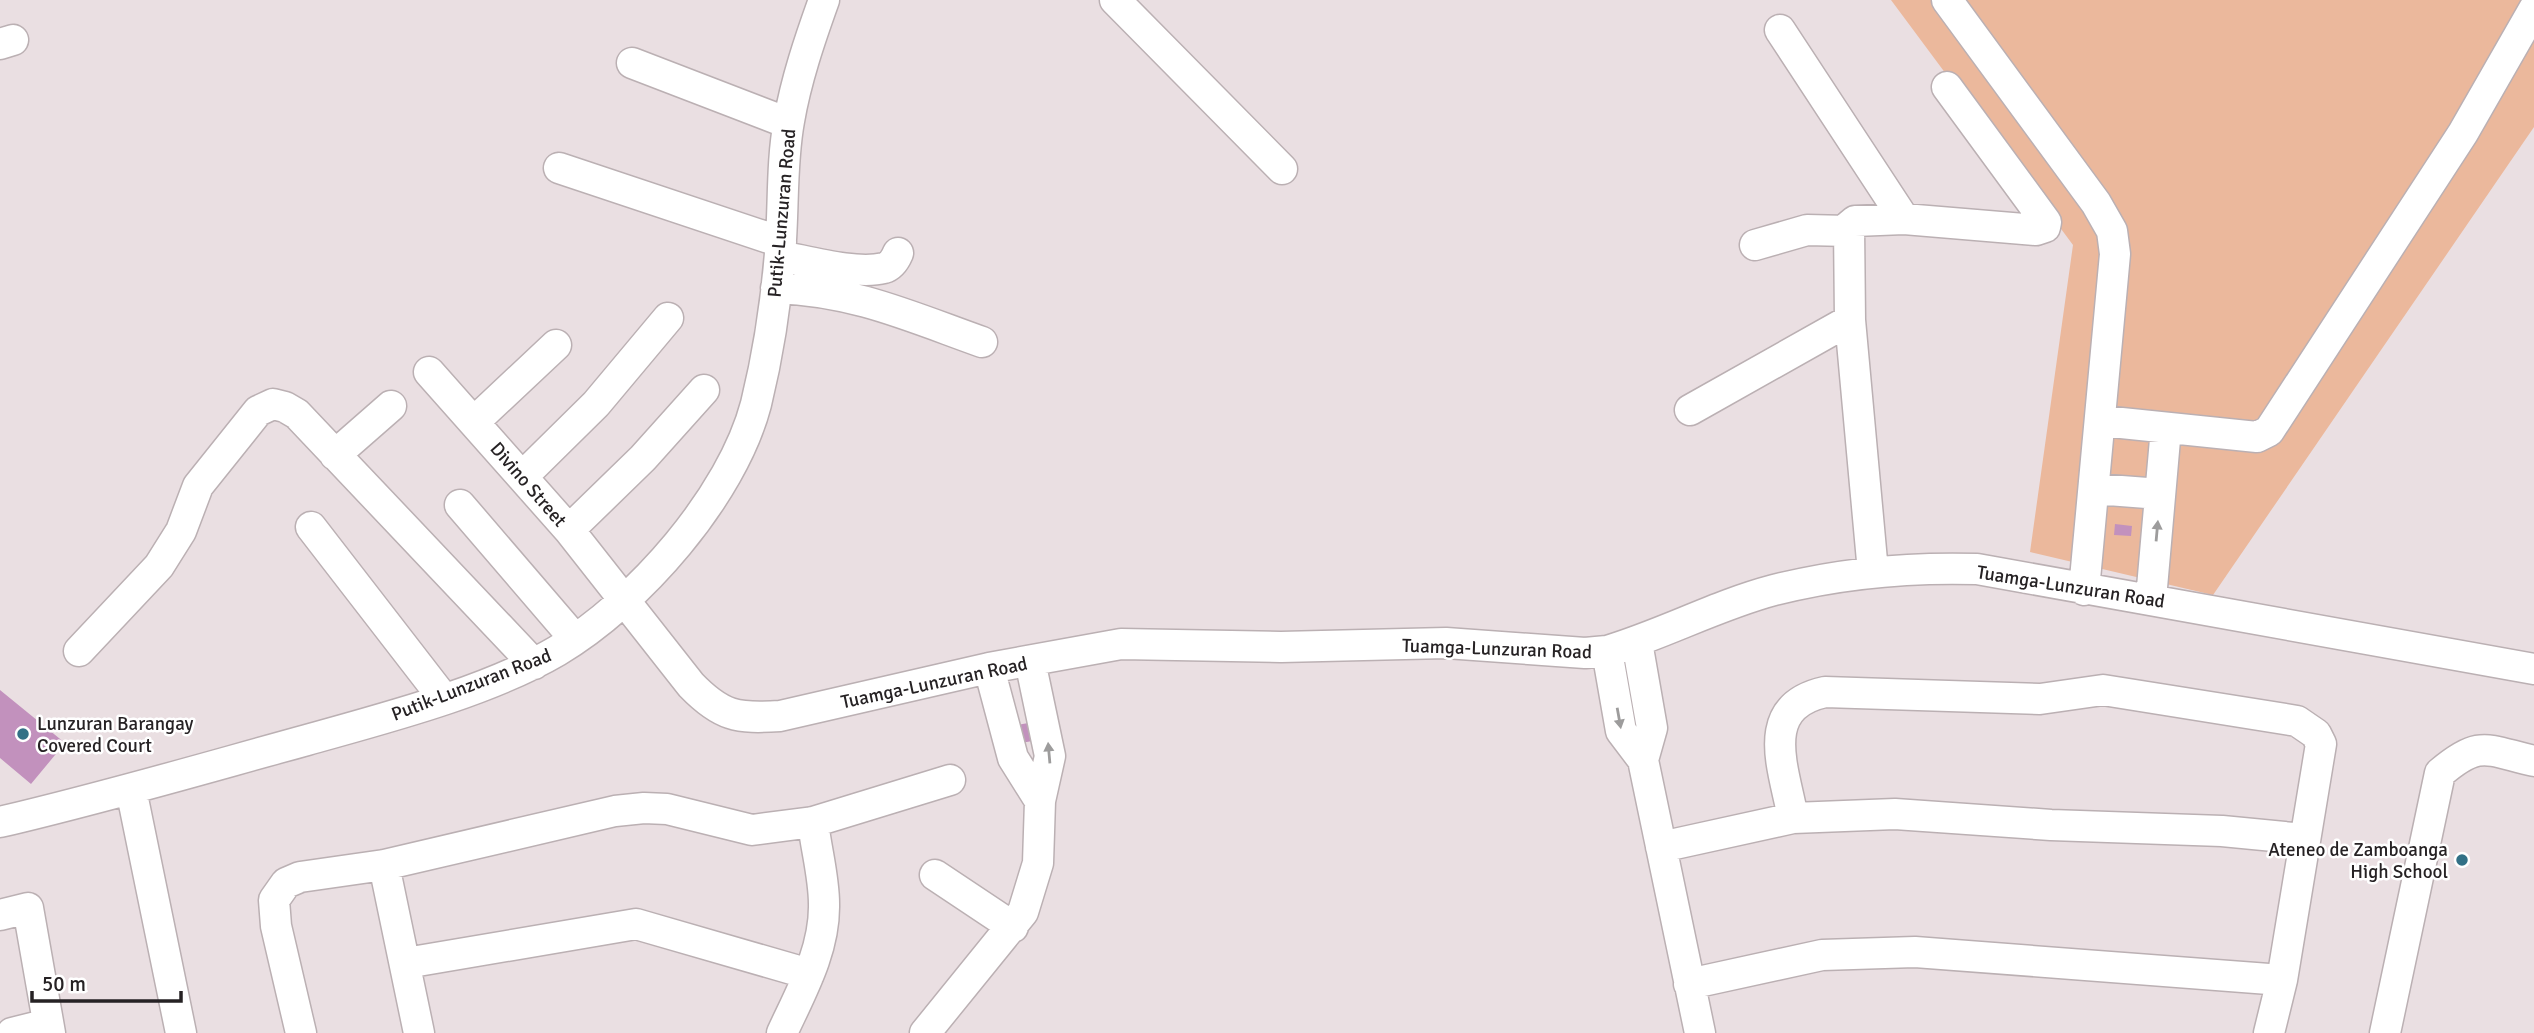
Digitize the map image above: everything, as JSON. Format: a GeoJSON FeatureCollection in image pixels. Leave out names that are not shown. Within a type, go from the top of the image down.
{"type":"FeatureCollection","features":[{"type":"Feature","properties":{"kind":"street","name":"Putik-Lunzuran Road"},"geometry":{"type":"LineString","coordinates":[[0,822],[131,789],[443,699],[534,664],[575,639],[624,600],[693,526],[718,493],[740,451],[756,403],[776,288],[788,123],[808,43],[824,0]]}},
{"type":"Feature","properties":{"kind":"street"},"geometry":{"type":"LineString","coordinates":[[1115,0],[1282,169]]}},
{"type":"Feature","properties":{"kind":"street"},"geometry":{"type":"LineString","coordinates":[[1947,0],[2096,203],[2112,230],[2115,254],[2102,421],[2084,590]]}},
{"type":"Feature","properties":{"kind":"street"},"geometry":{"type":"LineString","coordinates":[[2102,421],[2258,437],[2269,431],[2463,133],[2534,9]]}},
{"type":"Feature","properties":{"kind":"street"},"geometry":{"type":"LineString","coordinates":[[1780,30],[1904,219]]}},
{"type":"Feature","properties":{"kind":"street"},"geometry":{"type":"LineString","coordinates":[[632,63],[788,123]]}},
{"type":"Feature","properties":{"kind":"street"},"geometry":{"type":"LineString","coordinates":[[1873,572],[1850,320],[1847,230],[1855,221],[1904,219],[2036,230],[2045,227],[2044,219],[1947,87]]}},
{"type":"Feature","properties":{"kind":"street"},"geometry":{"type":"LineString","coordinates":[[559,168],[780,249],[868,269],[884,268],[892,264],[898,253]]}},
{"type":"Feature","properties":{"kind":"street"},"geometry":{"type":"LineString","coordinates":[[1755,245],[1807,230],[1847,230]]}},
{"type":"Feature","properties":{"kind":"street"},"geometry":{"type":"LineString","coordinates":[[776,288],[816,289],[850,296],[913,315],[982,342]]}},
{"type":"Feature","properties":{"kind":"street"},"geometry":{"type":"LineString","coordinates":[[522,477],[596,404],[668,318]]}},
{"type":"Feature","properties":{"kind":"street"},"geometry":{"type":"LineString","coordinates":[[1690,410],[1850,320]]}},
{"type":"Feature","properties":{"kind":"street"},"geometry":{"type":"LineString","coordinates":[[474,422],[556,345]]}},
{"type":"Feature","properties":{"kind":"street","name":"Divino Street"},"geometry":{"type":"LineString","coordinates":[[429,372],[569,530],[624,600]]}},
{"type":"Feature","properties":{"kind":"street"},"geometry":{"type":"LineString","coordinates":[[569,530],[643,458],[704,390]]}},
{"type":"Feature","properties":{"kind":"street"},"geometry":{"type":"LineString","coordinates":[[79,651],[159,566],[181,531],[198,486],[258,411],[273,404],[297,414],[534,664]]}},
{"type":"Feature","properties":{"kind":"street"},"geometry":{"type":"LineString","coordinates":[[335,454],[391,406]]}},
{"type":"Feature","properties":{"kind":"street"},"geometry":{"type":"LineString","coordinates":[[2151,599],[2166,428]]}},
{"type":"Feature","properties":{"kind":"street"},"geometry":{"type":"LineString","coordinates":[[2095,489],[2160,494]]}},
{"type":"Feature","properties":{"kind":"street"},"geometry":{"type":"LineString","coordinates":[[460,505],[575,639]]}},
{"type":"Feature","properties":{"kind":"street"},"geometry":{"type":"LineString","coordinates":[[311,527],[443,699]]}},
{"type":"Feature","properties":{"kind":"street","name":"Tuamga-Lunzuran Road"},"geometry":{"type":"LineString","coordinates":[[624,600],[711,705],[747,718],[780,716],[989,668],[1121,644],[1281,646],[1446,643],[1585,653],[1607,651],[1637,642],[1711,611],[1775,590],[1873,572],[1920,567],[1977,569],[2534,669]]}},
{"type":"Feature","properties":{"kind":"street"},"geometry":{"type":"LineString","coordinates":[[1637,642],[1652,728],[1643,760]]}},
{"type":"Feature","properties":{"kind":"street"},"geometry":{"type":"LineString","coordinates":[[1607,651],[1621,731],[1643,760],[1700,1033]]}},
{"type":"Feature","properties":{"kind":"street"},"geometry":{"type":"LineString","coordinates":[[925,1033],[1024,912],[1038,863],[1040,801],[1050,756],[1030,661]]}},
{"type":"Feature","properties":{"kind":"street"},"geometry":{"type":"LineString","coordinates":[[989,668],[1013,758],[1040,801]]}},
{"type":"Feature","properties":{"kind":"street"},"geometry":{"type":"LineString","coordinates":[[1793,818],[1780,732],[1782,723],[1791,706],[1805,696],[1825,692],[2040,699],[2104,691],[2297,721],[2308,727],[2321,744],[2282,980],[2269,1033]]}},
{"type":"Feature","properties":{"kind":"street"},"geometry":{"type":"LineString","coordinates":[[1001,714],[1040,704]]}},
{"type":"Feature","properties":{"kind":"street"},"geometry":{"type":"LineString","coordinates":[[2385,1033],[2440,773],[2458,758],[2477,748],[2534,761]]}},
{"type":"Feature","properties":{"kind":"street"},"geometry":{"type":"LineString","coordinates":[[301,1033],[276,926],[274,900],[286,883],[300,877],[384,865],[615,811],[667,809],[751,830],[813,822],[950,780]]}},
{"type":"Feature","properties":{"kind":"street"},"geometry":{"type":"LineString","coordinates":[[131,789],[181,1033]]}},
{"type":"Feature","properties":{"kind":"street"},"geometry":{"type":"LineString","coordinates":[[1661,847],[1793,818],[1895,814],[2051,825],[2222,831],[2304,839]]}},
{"type":"Feature","properties":{"kind":"street"},"geometry":{"type":"LineString","coordinates":[[782,1033],[809,974],[822,935],[824,903],[813,822]]}},
{"type":"Feature","properties":{"kind":"street"},"geometry":{"type":"LineString","coordinates":[[384,865],[419,1033]]}},
{"type":"Feature","properties":{"kind":"street"},"geometry":{"type":"LineString","coordinates":[[935,875],[1013,927]]}},
{"type":"Feature","properties":{"kind":"street"},"geometry":{"type":"LineString","coordinates":[[0,915],[29,908],[49,1028],[12,1033]]}},
{"type":"Feature","properties":{"kind":"street"},"geometry":{"type":"LineString","coordinates":[[406,963],[636,924],[809,974]]}},
{"type":"Feature","properties":{"kind":"street"},"geometry":{"type":"LineString","coordinates":[[1689,984],[1822,955],[1915,952],[2282,980]]}},
{"type":"Feature","properties":{"kind":"shaded area"},"geometry":{"type":"Polygon","coordinates":[[[1891,0],[2534,0],[2534,127],[2213,595],[2030,552],[2073,245],[1891,0]]]}},
{"type":"Feature","properties":{"kind":"building"},"geometry":{"type":"Polygon","coordinates":[[[2115,524],[2132,526],[2131,536],[2114,535],[2115,524]]]}},
{"type":"Feature","properties":{"kind":"building"},"geometry":{"type":"Polygon","coordinates":[[[0,690],[65,743],[31,784],[0,758],[0,690]]]}},
{"type":"Feature","properties":{"kind":"building"},"geometry":{"type":"Polygon","coordinates":[[[1034,722],[1038,740],[1021,743],[1017,725],[1034,722]]]}},
{"type":"Feature","properties":{"kind":"place","name":"Lunzuran Barangay Covered Court"},"geometry":{"type":"Point","coordinates":[23,734]}},
{"type":"Feature","properties":{"kind":"place","name":"Ateneo de Zamboanga High School"},"geometry":{"type":"Point","coordinates":[2462,860]}}]}
